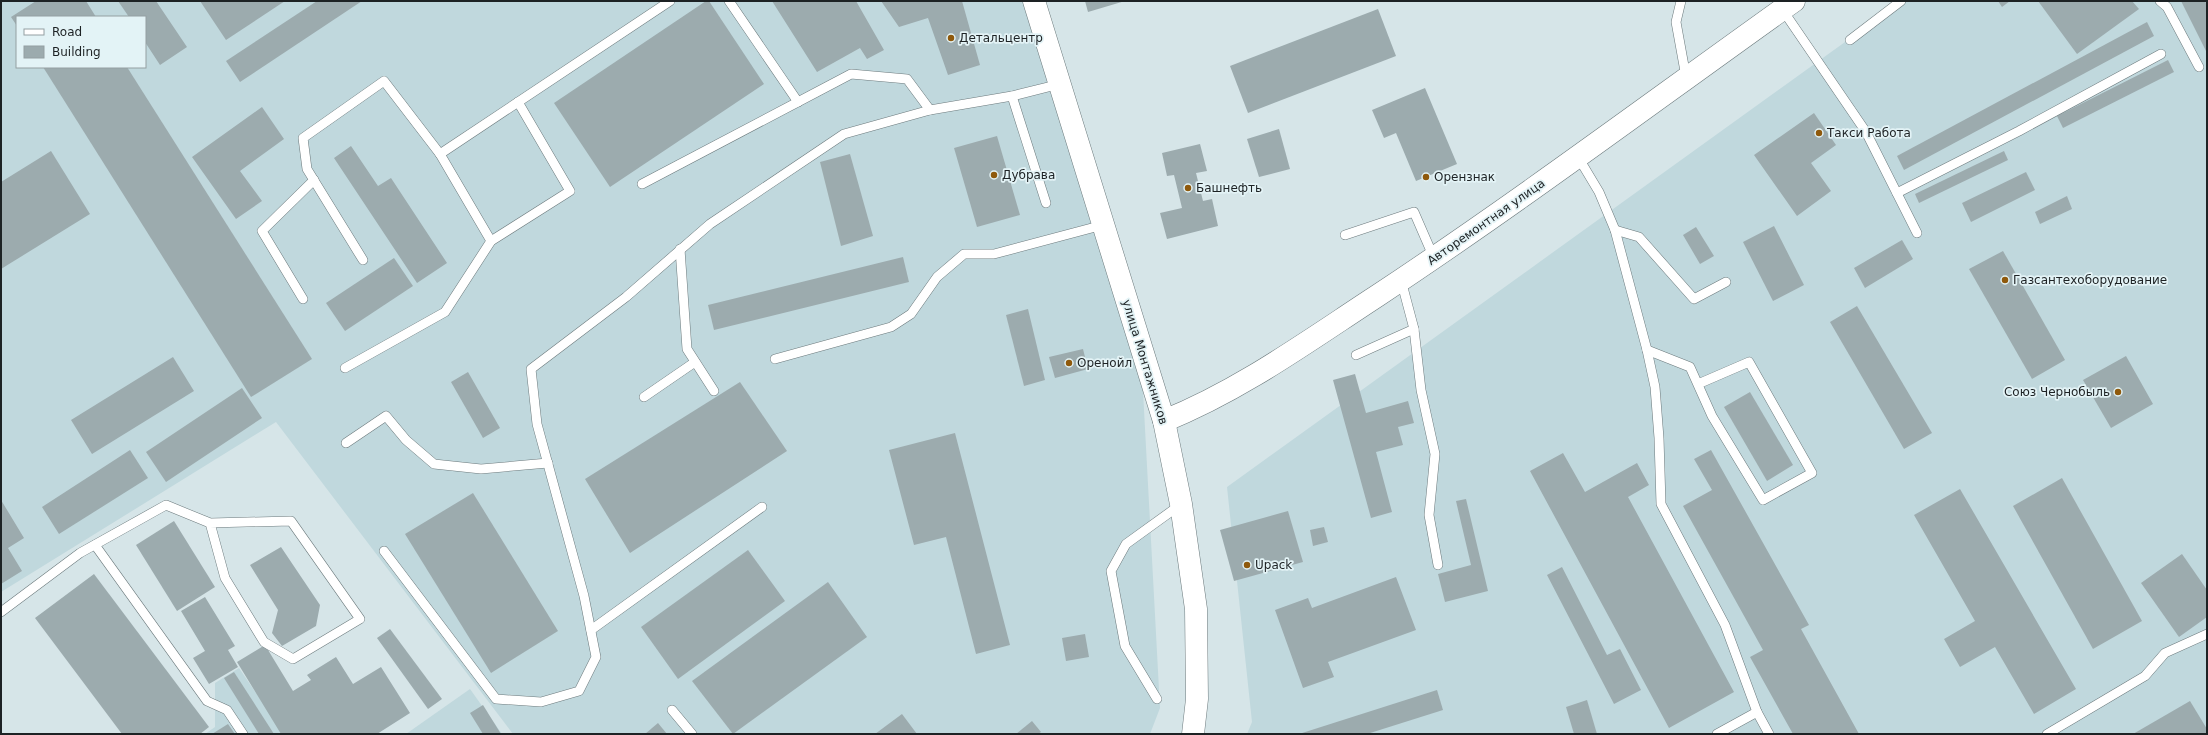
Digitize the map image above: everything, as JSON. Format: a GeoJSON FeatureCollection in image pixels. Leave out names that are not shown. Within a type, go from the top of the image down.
{"type":"FeatureCollection","features":[{"type":"Feature","properties":{"kind":"main road","name":"улица Монтажников"},"geometry":{"type":"LineString","coordinates":[[1034,1],[1164,421],[1181,504],[1196,609],[1197,699],[1193,734]]}},
{"type":"Feature","properties":{"kind":"main road","name":"Авторемонтная улица"},"geometry":{"type":"LineString","coordinates":[[1164,421],[1224,394],[1434,258],[1578,157],[1788,5]]}},
{"type":"Feature","properties":{"kind":"lane"},"geometry":{"type":"LineString","coordinates":[[440,154],[670,1]]}},
{"type":"Feature","properties":{"kind":"lane"},"geometry":{"type":"LineString","coordinates":[[729,1],[798,102]]}},
{"type":"Feature","properties":{"kind":"lane"},"geometry":{"type":"LineString","coordinates":[[1681,1],[1676,22],[1686,79]]}},
{"type":"Feature","properties":{"kind":"lane"},"geometry":{"type":"LineString","coordinates":[[1850,40],[1901,1]]}},
{"type":"Feature","properties":{"kind":"lane"},"geometry":{"type":"LineString","coordinates":[[2160,1],[2167,7],[2199,67]]}},
{"type":"Feature","properties":{"kind":"lane"},"geometry":{"type":"LineString","coordinates":[[1788,5],[1866,132],[1917,233]]}},
{"type":"Feature","properties":{"kind":"lane"},"geometry":{"type":"LineString","coordinates":[[1897,193],[2019,131],[2161,54]]}},
{"type":"Feature","properties":{"kind":"lane"},"geometry":{"type":"LineString","coordinates":[[642,184],[851,74],[907,79],[930,110]]}},
{"type":"Feature","properties":{"kind":"lane"},"geometry":{"type":"LineString","coordinates":[[363,260],[307,169],[303,138],[384,81],[440,154],[491,241]]}},
{"type":"Feature","properties":{"kind":"lane"},"geometry":{"type":"LineString","coordinates":[[384,551],[496,699],[541,702],[579,691],[596,657],[584,596],[537,424],[531,369],[626,297],[710,224],[844,134],[930,110],[1012,96],[1060,84]]}},
{"type":"Feature","properties":{"kind":"lane"},"geometry":{"type":"LineString","coordinates":[[1012,96],[1046,203]]}},
{"type":"Feature","properties":{"kind":"lane"},"geometry":{"type":"LineString","coordinates":[[345,368],[445,312],[491,241],[570,191],[518,102]]}},
{"type":"Feature","properties":{"kind":"lane"},"geometry":{"type":"LineString","coordinates":[[1578,157],[1598,192],[1615,230],[1647,350],[1657,409],[1661,504],[1725,625],[1757,712],[1769,734]]}},
{"type":"Feature","properties":{"kind":"lane"},"geometry":{"type":"LineString","coordinates":[[302,299],[262,231],[314,180]]}},
{"type":"Feature","properties":{"kind":"lane"},"geometry":{"type":"LineString","coordinates":[[1345,235],[1414,212],[1434,258]]}},
{"type":"Feature","properties":{"kind":"lane"},"geometry":{"type":"LineString","coordinates":[[775,359],[891,326],[911,314],[937,277],[964,254],[994,254],[1103,225]]}},
{"type":"Feature","properties":{"kind":"lane"},"geometry":{"type":"LineString","coordinates":[[1615,230],[1639,237],[1694,299],[1726,282]]}},
{"type":"Feature","properties":{"kind":"lane"},"geometry":{"type":"LineString","coordinates":[[680,249],[687,349],[714,391]]}},
{"type":"Feature","properties":{"kind":"lane"},"geometry":{"type":"LineString","coordinates":[[1401,280],[1414,329],[1421,390],[1435,454],[1429,515],[1438,565]]}},
{"type":"Feature","properties":{"kind":"lane"},"geometry":{"type":"LineString","coordinates":[[1356,355],[1414,329]]}},
{"type":"Feature","properties":{"kind":"lane"},"geometry":{"type":"LineString","coordinates":[[1647,350],[1690,367],[1712,416],[1763,500],[1812,473],[1749,362],[1698,384]]}},
{"type":"Feature","properties":{"kind":"lane"},"geometry":{"type":"LineString","coordinates":[[644,397],[695,362]]}},
{"type":"Feature","properties":{"kind":"lane"},"geometry":{"type":"LineString","coordinates":[[346,443],[386,416],[406,440],[434,464],[481,469],[548,463]]}},
{"type":"Feature","properties":{"kind":"lane"},"geometry":{"type":"LineString","coordinates":[[1157,699],[1125,646],[1111,571],[1126,544],[1181,504]]}},
{"type":"Feature","properties":{"kind":"lane"},"geometry":{"type":"LineString","coordinates":[[1,612],[80,553],[166,505],[210,523],[291,521],[360,619],[293,660],[264,642],[225,578],[210,523]]}},
{"type":"Feature","properties":{"kind":"lane"},"geometry":{"type":"LineString","coordinates":[[591,630],[762,507]]}},
{"type":"Feature","properties":{"kind":"lane"},"geometry":{"type":"LineString","coordinates":[[95,545],[207,701],[227,710],[244,734]]}},
{"type":"Feature","properties":{"kind":"lane"},"geometry":{"type":"LineString","coordinates":[[2047,734],[2145,676],[2165,653],[2207,634]]}},
{"type":"Feature","properties":{"kind":"lane"},"geometry":{"type":"LineString","coordinates":[[672,710],[692,734]]}},
{"type":"Feature","properties":{"kind":"lane"},"geometry":{"type":"LineString","coordinates":[[1717,734],[1757,712]]}},
{"type":"Feature","properties":{"kind":"shaded area"},"geometry":{"type":"Polygon","coordinates":[[[1,1],[1025,1],[1143,391],[1160,708],[1150,734],[513,734],[276,422],[1,592],[1,1]]]}},
{"type":"Feature","properties":{"kind":"shaded area"},"geometry":{"type":"Polygon","coordinates":[[[1902,1],[2207,1],[2207,734],[1247,734],[1252,722],[1227,487],[1902,1]]]}},
{"type":"Feature","properties":{"kind":"shaded area"},"geometry":{"type":"Polygon","coordinates":[[[239,668],[284,734],[205,734],[215,727],[215,683],[239,668]]]}},
{"type":"Feature","properties":{"kind":"shaded area"},"geometry":{"type":"Polygon","coordinates":[[[470,689],[502,734],[406,734],[470,689]]]}},
{"type":"Feature","properties":{"kind":"building"},"geometry":{"type":"Polygon","coordinates":[[[36,1],[86,1],[95,16],[16,16],[16,24],[11,17],[36,1]]]}},
{"type":"Feature","properties":{"kind":"building"},"geometry":{"type":"Polygon","coordinates":[[[118,1],[156,1],[187,47],[160,65],[146,44],[146,16],[128,16],[118,1]]]}},
{"type":"Feature","properties":{"kind":"building"},"geometry":{"type":"Polygon","coordinates":[[[200,1],[285,1],[226,40],[200,1]]]}},
{"type":"Feature","properties":{"kind":"building"},"geometry":{"type":"Polygon","coordinates":[[[317,1],[362,1],[240,82],[226,61],[317,1]]]}},
{"type":"Feature","properties":{"kind":"building"},"geometry":{"type":"Polygon","coordinates":[[[706,1],[709,1],[764,84],[610,187],[554,103],[706,1]]]}},
{"type":"Feature","properties":{"kind":"building"},"geometry":{"type":"Polygon","coordinates":[[[772,1],[856,1],[884,50],[867,59],[860,48],[817,72],[772,1]]]}},
{"type":"Feature","properties":{"kind":"building"},"geometry":{"type":"Polygon","coordinates":[[[881,1],[962,1],[980,65],[948,75],[928,18],[899,27],[881,1]]]}},
{"type":"Feature","properties":{"kind":"building"},"geometry":{"type":"Polygon","coordinates":[[[1085,1],[1125,1],[1088,12],[1085,1]]]}},
{"type":"Feature","properties":{"kind":"building"},"geometry":{"type":"Polygon","coordinates":[[[1998,1],[2010,1],[2002,7],[1998,1]]]}},
{"type":"Feature","properties":{"kind":"building"},"geometry":{"type":"Polygon","coordinates":[[[2038,1],[2132,1],[2139,9],[2077,54],[2038,1]]]}},
{"type":"Feature","properties":{"kind":"building"},"geometry":{"type":"Polygon","coordinates":[[[2181,1],[2205,1],[2207,5],[2207,53],[2181,1]]]}},
{"type":"Feature","properties":{"kind":"building"},"geometry":{"type":"Polygon","coordinates":[[[1378,9],[1396,56],[1248,113],[1230,66],[1378,9]]]}},
{"type":"Feature","properties":{"kind":"building"},"geometry":{"type":"Polygon","coordinates":[[[2147,22],[2154,36],[1904,170],[1897,156],[2147,22]]]}},
{"type":"Feature","properties":{"kind":"building"},"geometry":{"type":"Polygon","coordinates":[[[2168,60],[2174,72],[2063,128],[2057,116],[2168,60]]]}},
{"type":"Feature","properties":{"kind":"building"},"geometry":{"type":"Polygon","coordinates":[[[44,68],[128,68],[312,359],[251,397],[44,68]]]}},
{"type":"Feature","properties":{"kind":"building"},"geometry":{"type":"Polygon","coordinates":[[[1425,88],[1457,164],[1416,181],[1396,133],[1384,138],[1372,110],[1425,88]]]}},
{"type":"Feature","properties":{"kind":"building"},"geometry":{"type":"Polygon","coordinates":[[[262,107],[284,139],[240,171],[262,201],[236,219],[192,157],[262,107]]]}},
{"type":"Feature","properties":{"kind":"building"},"geometry":{"type":"Polygon","coordinates":[[[1814,113],[1836,145],[1811,163],[1831,191],[1797,216],[1754,155],[1814,113]]]}},
{"type":"Feature","properties":{"kind":"building"},"geometry":{"type":"Polygon","coordinates":[[[1279,129],[1290,169],[1259,177],[1247,139],[1279,129]]]}},
{"type":"Feature","properties":{"kind":"building"},"geometry":{"type":"Polygon","coordinates":[[[997,136],[1020,215],[977,227],[954,148],[997,136]]]}},
{"type":"Feature","properties":{"kind":"building","name":"Башнефть"},"geometry":{"type":"Polygon","coordinates":[[[1200,144],[1207,171],[1196,173],[1203,201],[1212,199],[1218,226],[1167,239],[1160,213],[1182,208],[1174,175],[1167,176],[1162,153],[1200,144]]]}},
{"type":"Feature","properties":{"kind":"building"},"geometry":{"type":"Polygon","coordinates":[[[351,146],[378,186],[391,178],[447,263],[417,283],[334,158],[351,146]]]}},
{"type":"Feature","properties":{"kind":"building"},"geometry":{"type":"Polygon","coordinates":[[[51,151],[90,214],[1,269],[1,182],[51,151]]]}},
{"type":"Feature","properties":{"kind":"building"},"geometry":{"type":"Polygon","coordinates":[[[2004,151],[2008,160],[1919,203],[1915,194],[2004,151]]]}},
{"type":"Feature","properties":{"kind":"building"},"geometry":{"type":"Polygon","coordinates":[[[850,154],[873,236],[841,246],[820,162],[850,154]]]}},
{"type":"Feature","properties":{"kind":"building"},"geometry":{"type":"Polygon","coordinates":[[[2026,172],[2035,190],[1971,222],[1962,203],[2026,172]]]}},
{"type":"Feature","properties":{"kind":"building"},"geometry":{"type":"Polygon","coordinates":[[[2067,196],[2072,209],[2040,224],[2035,212],[2067,196]]]}},
{"type":"Feature","properties":{"kind":"building"},"geometry":{"type":"Polygon","coordinates":[[[1774,226],[1804,285],[1773,301],[1743,242],[1774,226]]]}},
{"type":"Feature","properties":{"kind":"building"},"geometry":{"type":"Polygon","coordinates":[[[1696,227],[1714,256],[1700,264],[1683,235],[1696,227]]]}},
{"type":"Feature","properties":{"kind":"building"},"geometry":{"type":"Polygon","coordinates":[[[1902,240],[1913,259],[1865,288],[1854,268],[1902,240]]]}},
{"type":"Feature","properties":{"kind":"building"},"geometry":{"type":"Polygon","coordinates":[[[2003,251],[2065,360],[2032,379],[1969,269],[2003,251]]]}},
{"type":"Feature","properties":{"kind":"building"},"geometry":{"type":"Polygon","coordinates":[[[903,257],[909,282],[714,330],[708,305],[903,257]]]}},
{"type":"Feature","properties":{"kind":"building"},"geometry":{"type":"Polygon","coordinates":[[[394,258],[413,286],[345,331],[326,303],[394,258]]]}},
{"type":"Feature","properties":{"kind":"building"},"geometry":{"type":"Polygon","coordinates":[[[1857,306],[1932,433],[1904,449],[1830,322],[1857,306]]]}},
{"type":"Feature","properties":{"kind":"building"},"geometry":{"type":"Polygon","coordinates":[[[1028,309],[1045,380],[1024,386],[1006,315],[1028,309]]]}},
{"type":"Feature","properties":{"kind":"building","name":"Оренойл"},"geometry":{"type":"Polygon","coordinates":[[[1083,349],[1088,369],[1055,378],[1049,357],[1083,349]]]}},
{"type":"Feature","properties":{"kind":"building","name":"Союз Чернобыль"},"geometry":{"type":"Polygon","coordinates":[[[2126,356],[2153,404],[2111,428],[2083,380],[2126,356]]]}},
{"type":"Feature","properties":{"kind":"building"},"geometry":{"type":"Polygon","coordinates":[[[173,357],[194,391],[92,454],[71,420],[173,357]]]}},
{"type":"Feature","properties":{"kind":"building"},"geometry":{"type":"Polygon","coordinates":[[[468,372],[500,428],[483,438],[451,382],[468,372]]]}},
{"type":"Feature","properties":{"kind":"building"},"geometry":{"type":"Polygon","coordinates":[[[1355,374],[1366,413],[1408,401],[1414,423],[1398,427],[1403,445],[1376,452],[1392,512],[1371,518],[1333,380],[1355,374]]]}},
{"type":"Feature","properties":{"kind":"building"},"geometry":{"type":"Polygon","coordinates":[[[740,382],[787,451],[630,553],[585,479],[740,382]]]}},
{"type":"Feature","properties":{"kind":"building"},"geometry":{"type":"Polygon","coordinates":[[[242,388],[262,418],[166,482],[146,452],[242,388]]]}},
{"type":"Feature","properties":{"kind":"building"},"geometry":{"type":"Polygon","coordinates":[[[1750,392],[1793,465],[1767,481],[1724,407],[1750,392]]]}},
{"type":"Feature","properties":{"kind":"building"},"geometry":{"type":"Polygon","coordinates":[[[955,433],[1010,645],[976,654],[946,537],[914,545],[889,450],[955,433]]]}},
{"type":"Feature","properties":{"kind":"building"},"geometry":{"type":"Polygon","coordinates":[[[130,450],[148,478],[59,534],[42,507],[130,450]]]}},
{"type":"Feature","properties":{"kind":"building"},"geometry":{"type":"Polygon","coordinates":[[[1711,450],[1809,625],[1801,629],[1859,734],[1793,734],[1750,657],[1763,650],[1683,506],[1712,490],[1694,459],[1711,450]]]}},
{"type":"Feature","properties":{"kind":"building"},"geometry":{"type":"Polygon","coordinates":[[[1563,453],[1585,492],[1637,463],[1649,485],[1628,497],[1734,692],[1669,728],[1530,471],[1563,453]]]}},
{"type":"Feature","properties":{"kind":"building"},"geometry":{"type":"Polygon","coordinates":[[[2062,478],[2142,621],[2093,649],[2013,506],[2062,478]]]}},
{"type":"Feature","properties":{"kind":"building"},"geometry":{"type":"Polygon","coordinates":[[[1960,489],[2076,689],[2034,714],[1995,647],[1960,667],[1944,639],[1975,621],[1914,515],[1960,489]]]}},
{"type":"Feature","properties":{"kind":"building"},"geometry":{"type":"Polygon","coordinates":[[[473,493],[558,631],[491,673],[405,534],[473,493]]]}},
{"type":"Feature","properties":{"kind":"building"},"geometry":{"type":"Polygon","coordinates":[[[1466,499],[1488,591],[1445,602],[1438,574],[1471,565],[1456,501],[1466,499]]]}},
{"type":"Feature","properties":{"kind":"building"},"geometry":{"type":"Polygon","coordinates":[[[1,500],[24,538],[8,548],[22,571],[1,584],[1,500]]]}},
{"type":"Feature","properties":{"kind":"building"},"geometry":{"type":"Polygon","coordinates":[[[1288,511],[1303,562],[1234,581],[1220,530],[1288,511]]]}},
{"type":"Feature","properties":{"kind":"building"},"geometry":{"type":"Polygon","coordinates":[[[174,521],[215,587],[177,611],[136,545],[174,521]]]}},
{"type":"Feature","properties":{"kind":"building"},"geometry":{"type":"Polygon","coordinates":[[[1324,527],[1328,542],[1313,546],[1310,530],[1324,527]]]}},
{"type":"Feature","properties":{"kind":"building"},"geometry":{"type":"Polygon","coordinates":[[[281,547],[320,605],[316,626],[282,646],[272,633],[278,610],[250,565],[281,547]]]}},
{"type":"Feature","properties":{"kind":"building"},"geometry":{"type":"Polygon","coordinates":[[[748,550],[785,601],[678,679],[641,627],[748,550]]]}},
{"type":"Feature","properties":{"kind":"building"},"geometry":{"type":"Polygon","coordinates":[[[2182,554],[2207,590],[2207,617],[2179,637],[2141,583],[2182,554]]]}},
{"type":"Feature","properties":{"kind":"building"},"geometry":{"type":"Polygon","coordinates":[[[1562,567],[1607,655],[1620,649],[1641,690],[1614,704],[1547,575],[1562,567]]]}},
{"type":"Feature","properties":{"kind":"building"},"geometry":{"type":"Polygon","coordinates":[[[94,574],[209,727],[200,734],[122,734],[35,618],[94,574]]]}},
{"type":"Feature","properties":{"kind":"building"},"geometry":{"type":"Polygon","coordinates":[[[1396,577],[1416,630],[1328,662],[1334,677],[1303,688],[1275,610],[1308,598],[1312,608],[1396,577]]]}},
{"type":"Feature","properties":{"kind":"building"},"geometry":{"type":"Polygon","coordinates":[[[828,582],[867,637],[733,734],[692,681],[828,582]]]}},
{"type":"Feature","properties":{"kind":"building"},"geometry":{"type":"Polygon","coordinates":[[[205,597],[235,646],[228,650],[238,667],[209,684],[193,658],[205,651],[181,611],[205,597]]]}},
{"type":"Feature","properties":{"kind":"building"},"geometry":{"type":"Polygon","coordinates":[[[390,629],[442,699],[428,709],[377,638],[390,629]]]}},
{"type":"Feature","properties":{"kind":"building"},"geometry":{"type":"Polygon","coordinates":[[[1085,634],[1089,657],[1066,661],[1062,638],[1085,634]]]}},
{"type":"Feature","properties":{"kind":"building"},"geometry":{"type":"Polygon","coordinates":[[[265,645],[293,691],[311,680],[307,675],[336,657],[353,684],[381,667],[410,713],[377,734],[281,734],[237,662],[265,645]]]}},
{"type":"Feature","properties":{"kind":"building"},"geometry":{"type":"Polygon","coordinates":[[[234,672],[274,734],[259,734],[224,678],[234,672]]]}},
{"type":"Feature","properties":{"kind":"building"},"geometry":{"type":"Polygon","coordinates":[[[1437,690],[1443,710],[1367,734],[1299,734],[1437,690]]]}},
{"type":"Feature","properties":{"kind":"building"},"geometry":{"type":"Polygon","coordinates":[[[1587,700],[1597,734],[1574,734],[1566,707],[1587,700]]]}},
{"type":"Feature","properties":{"kind":"building"},"geometry":{"type":"Polygon","coordinates":[[[2190,701],[2207,729],[2207,734],[2133,734],[2190,701]]]}},
{"type":"Feature","properties":{"kind":"building"},"geometry":{"type":"Polygon","coordinates":[[[483,705],[501,734],[483,734],[470,713],[483,705]]]}},
{"type":"Feature","properties":{"kind":"building"},"geometry":{"type":"Polygon","coordinates":[[[902,714],[917,734],[875,734],[902,714]]]}},
{"type":"Feature","properties":{"kind":"building"},"geometry":{"type":"Polygon","coordinates":[[[1032,721],[1041,732],[1038,734],[1016,734],[1032,721]]]}},
{"type":"Feature","properties":{"kind":"building"},"geometry":{"type":"Polygon","coordinates":[[[658,723],[667,734],[645,734],[658,723]]]}},
{"type":"Feature","properties":{"kind":"building"},"geometry":{"type":"Polygon","coordinates":[[[228,724],[235,734],[212,734],[228,724]]]}},
{"type":"Feature","properties":{"kind":"place","name":"Детальцентр"},"geometry":{"type":"Point","coordinates":[951,38]}},
{"type":"Feature","properties":{"kind":"place","name":"Такси Работа"},"geometry":{"type":"Point","coordinates":[1819,133]}},
{"type":"Feature","properties":{"kind":"place","name":"Дубрава"},"geometry":{"type":"Point","coordinates":[994,175]}},
{"type":"Feature","properties":{"kind":"place","name":"Орензнак"},"geometry":{"type":"Point","coordinates":[1426,177]}},
{"type":"Feature","properties":{"kind":"place","name":"Башнефть"},"geometry":{"type":"Point","coordinates":[1188,188]}},
{"type":"Feature","properties":{"kind":"place","name":"Газсантехоборудование"},"geometry":{"type":"Point","coordinates":[2005,280]}},
{"type":"Feature","properties":{"kind":"place","name":"Оренойл"},"geometry":{"type":"Point","coordinates":[1069,363]}},
{"type":"Feature","properties":{"kind":"place","name":"Союз Чернобыль"},"geometry":{"type":"Point","coordinates":[2118,392]}},
{"type":"Feature","properties":{"kind":"place","name":"Upack"},"geometry":{"type":"Point","coordinates":[1247,565]}}]}
